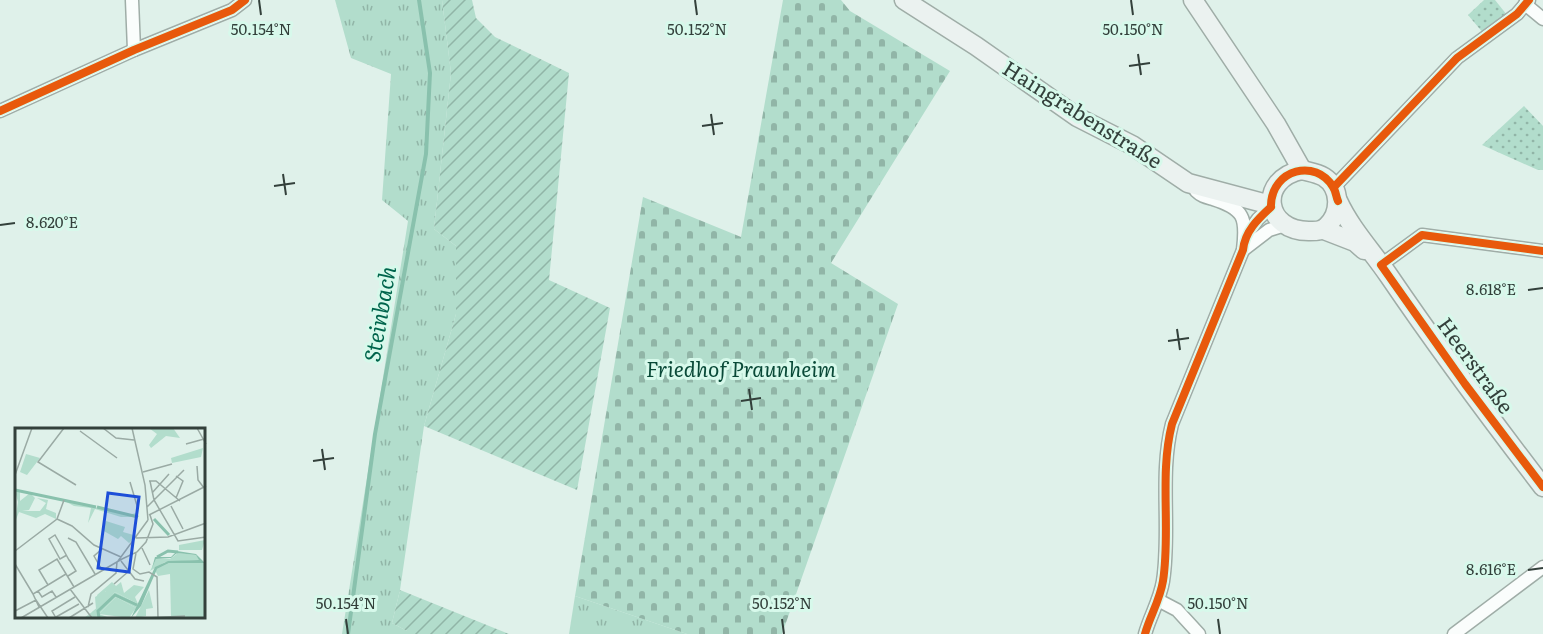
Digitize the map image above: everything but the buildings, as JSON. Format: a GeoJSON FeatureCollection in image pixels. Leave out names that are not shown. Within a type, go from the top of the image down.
{"type":"FeatureCollection","features":[{"type":"Feature","properties":{"kind":"main road","name":"Haingrabenstraße"},"geometry":{"type":"LineString","coordinates":[[904,0],[976,46],[1077,117],[1132,145],[1188,183],[1271,206]]}},
{"type":"Feature","properties":{"kind":"main road"},"geometry":{"type":"LineString","coordinates":[[1193,0],[1276,124],[1302,170]]}},
{"type":"Feature","properties":{"kind":"main road"},"geometry":{"type":"LineString","coordinates":[[1324,230],[1336,212],[1336,194],[1325,178],[1302,170],[1293,172],[1278,183],[1272,194],[1271,206],[1274,214],[1285,225],[1303,231],[1324,230],[1355,242],[1381,265]]}},
{"type":"Feature","properties":{"kind":"main road","name":"Heerstraße"},"geometry":{"type":"LineString","coordinates":[[1336,194],[1348,222],[1543,487]]}},
{"type":"Feature","properties":{"kind":"street"},"geometry":{"type":"LineString","coordinates":[[132,0],[134,50]]}},
{"type":"Feature","properties":{"kind":"street"},"geometry":{"type":"LineString","coordinates":[[0,111],[134,50],[232,10],[244,0]]}},
{"type":"Feature","properties":{"kind":"street"},"geometry":{"type":"LineString","coordinates":[[1336,194],[1457,58],[1517,14],[1527,2],[1543,19]]}},
{"type":"Feature","properties":{"kind":"street"},"geometry":{"type":"LineString","coordinates":[[1145,634],[1163,582],[1168,441],[1172,424],[1243,250],[1245,237],[1242,215],[1238,209],[1201,195],[1188,183]]}},
{"type":"Feature","properties":{"kind":"street"},"geometry":{"type":"LineString","coordinates":[[1245,237],[1271,206]]}},
{"type":"Feature","properties":{"kind":"street"},"geometry":{"type":"LineString","coordinates":[[1243,250],[1269,230],[1285,225]]}},
{"type":"Feature","properties":{"kind":"street"},"geometry":{"type":"LineString","coordinates":[[1381,265],[1422,235],[1543,251]]}},
{"type":"Feature","properties":{"kind":"street"},"geometry":{"type":"LineString","coordinates":[[1454,634],[1543,567]]}},
{"type":"Feature","properties":{"kind":"street"},"geometry":{"type":"LineString","coordinates":[[1158,600],[1177,610],[1199,634]]}},
{"type":"Feature","properties":{"kind":"green space"},"geometry":{"type":"Polygon","coordinates":[[[335,0],[442,0],[451,73],[434,229],[456,246],[456,314],[424,426],[400,590],[392,623],[407,631],[407,634],[342,634],[408,221],[382,200],[391,74],[351,58],[335,0]]]}},
{"type":"Feature","properties":{"kind":"green space"},"geometry":{"type":"Polygon","coordinates":[[[442,0],[472,0],[476,18],[495,37],[569,73],[549,280],[610,308],[577,490],[424,426],[456,314],[456,246],[434,229],[451,73],[442,0]]]}},
{"type":"Feature","properties":{"kind":"green space","name":"Friedhof Praunheim"},"geometry":{"type":"Polygon","coordinates":[[[783,0],[841,0],[850,11],[950,71],[831,263],[898,304],[782,634],[687,634],[575,596],[643,197],[741,237],[783,0]]]}},
{"type":"Feature","properties":{"kind":"green space"},"geometry":{"type":"Polygon","coordinates":[[[1484,0],[1495,0],[1507,15],[1484,34],[1468,15],[1484,0]]]}},
{"type":"Feature","properties":{"kind":"green space"},"geometry":{"type":"Polygon","coordinates":[[[1524,106],[1543,126],[1543,170],[1538,170],[1482,145],[1524,106]]]}},
{"type":"Feature","properties":{"kind":"green space"},"geometry":{"type":"Polygon","coordinates":[[[400,590],[509,634],[407,634],[407,631],[392,623],[400,590]]]}},
{"type":"Feature","properties":{"kind":"green space"},"geometry":{"type":"Polygon","coordinates":[[[575,596],[687,634],[569,634],[575,596]]]}},
{"type":"Feature","properties":{"kind":"waterway","name":"Steinbach"},"geometry":{"type":"LineString","coordinates":[[348,634],[375,434],[426,154],[430,73],[419,0]]}},
{"type":"Feature","properties":{"kind":"cycle path"},"geometry":{"type":"LineString","coordinates":[[0,111],[134,50],[232,10],[245,0]]}},
{"type":"Feature","properties":{"kind":"cycle path"},"geometry":{"type":"LineString","coordinates":[[1334,187],[1457,58],[1517,14],[1529,0]]}},
{"type":"Feature","properties":{"kind":"cycle path"},"geometry":{"type":"LineString","coordinates":[[1271,205],[1273,193],[1279,183],[1287,176],[1306,170],[1325,178],[1334,189],[1338,201]]}},
{"type":"Feature","properties":{"kind":"cycle path"},"geometry":{"type":"LineString","coordinates":[[1145,634],[1163,581],[1166,542],[1166,463],[1172,424],[1243,250],[1246,237],[1271,207]]}},
{"type":"Feature","properties":{"kind":"cycle path"},"geometry":{"type":"LineString","coordinates":[[1543,251],[1422,235],[1381,265],[1465,384],[1543,487]]}}]}
